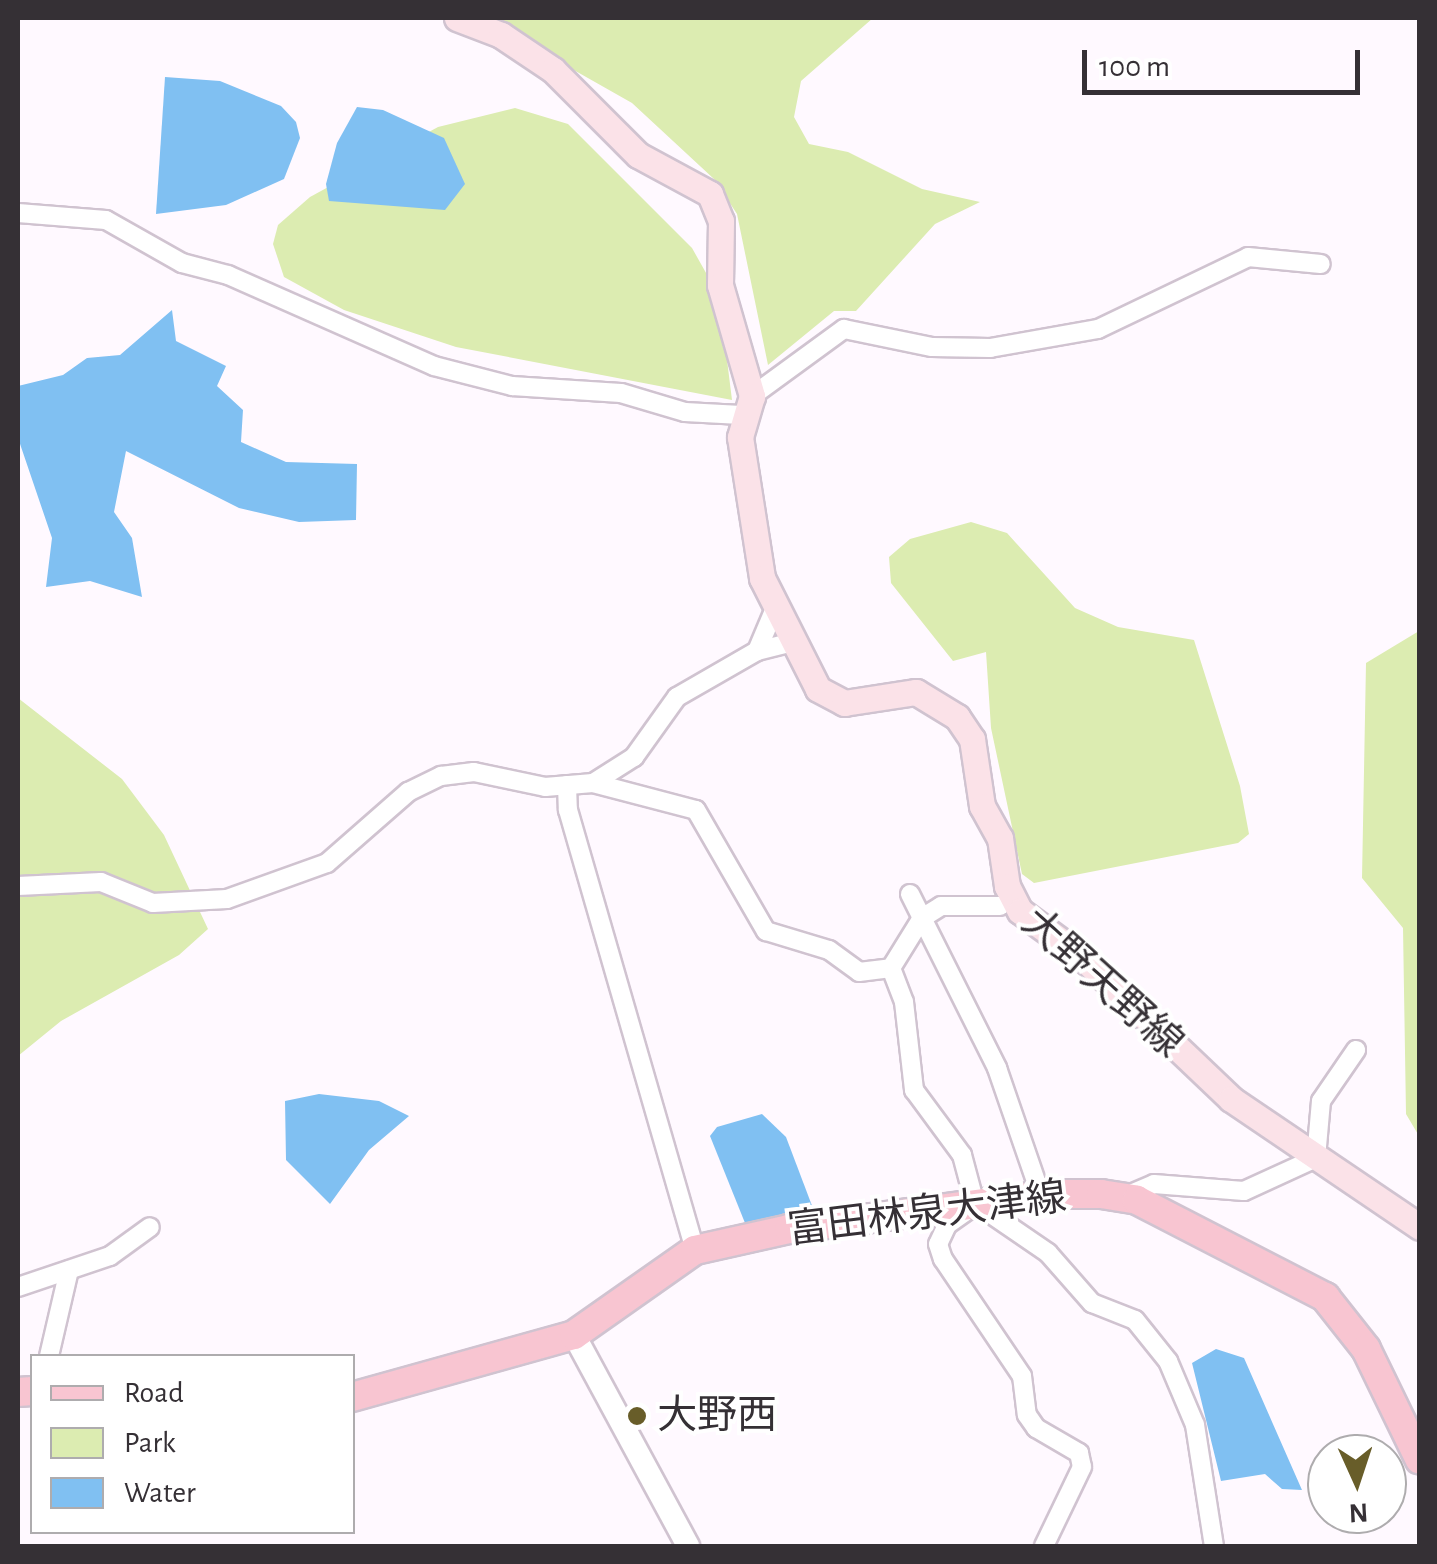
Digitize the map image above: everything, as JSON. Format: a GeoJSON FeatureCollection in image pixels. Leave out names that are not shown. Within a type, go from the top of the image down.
{"type":"FeatureCollection","features":[{"type":"Feature","properties":{"kind":"main road","name":"大野天野線"},"geometry":{"type":"LineString","coordinates":[[457,18],[501,35],[553,70],[638,155],[710,194],[721,221],[720,286],[746,406],[762,578],[809,676],[830,698],[844,703],[916,692],[957,717],[972,739],[982,806],[1000,838],[1007,886],[1020,911],[1081,956],[1231,1098],[1420,1227]]}},
{"type":"Feature","properties":{"kind":"main road","name":"富田林泉大津線"},"geometry":{"type":"LineString","coordinates":[[355,1396],[574,1335],[695,1250],[789,1229],[975,1204],[1041,1196],[1126,1196],[1325,1297],[1366,1349],[1420,1460]]}},
{"type":"Feature","properties":{"kind":"street"},"geometry":{"type":"LineString","coordinates":[[18,212],[106,220],[182,263],[228,275],[434,366],[512,386],[621,393],[685,412],[746,406],[844,329],[932,347],[990,348],[1098,329],[1248,257],[1321,264]]}},
{"type":"Feature","properties":{"kind":"street"},"geometry":{"type":"LineString","coordinates":[[756,651],[776,606]]}},
{"type":"Feature","properties":{"kind":"street"},"geometry":{"type":"LineString","coordinates":[[593,783],[634,756],[677,697],[756,651],[793,642]]}},
{"type":"Feature","properties":{"kind":"street"},"geometry":{"type":"LineString","coordinates":[[18,886],[100,882],[153,903],[226,900],[327,863],[408,792],[442,776],[474,772],[519,785],[593,783],[696,810],[766,931],[777,939],[829,950],[859,972],[891,968]]}},
{"type":"Feature","properties":{"kind":"street"},"geometry":{"type":"LineString","coordinates":[[567,785],[568,810],[695,1250]]}},
{"type":"Feature","properties":{"kind":"street"},"geometry":{"type":"LineString","coordinates":[[910,894],[997,1068],[1041,1196]]}},
{"type":"Feature","properties":{"kind":"street"},"geometry":{"type":"LineString","coordinates":[[891,968],[922,918],[941,906],[1000,906]]}},
{"type":"Feature","properties":{"kind":"street"},"geometry":{"type":"LineString","coordinates":[[891,968],[904,1002],[914,1090],[962,1155],[975,1204]]}},
{"type":"Feature","properties":{"kind":"street"},"geometry":{"type":"LineString","coordinates":[[1126,1196],[1154,1184],[1244,1191],[1316,1158],[1321,1101],[1356,1050]]}},
{"type":"Feature","properties":{"kind":"street"},"geometry":{"type":"LineString","coordinates":[[975,1204],[947,1225],[938,1244],[943,1258],[1022,1376],[1027,1416],[1036,1428],[1079,1453],[1082,1467],[1044,1546]]}},
{"type":"Feature","properties":{"kind":"street"},"geometry":{"type":"LineString","coordinates":[[975,1204],[996,1212],[1048,1254],[1092,1303],[1135,1320],[1168,1360],[1195,1426],[1214,1546]]}},
{"type":"Feature","properties":{"kind":"street"},"geometry":{"type":"LineString","coordinates":[[18,1287],[110,1256],[150,1227]]}},
{"type":"Feature","properties":{"kind":"street"},"geometry":{"type":"LineString","coordinates":[[49,1354],[69,1270]]}},
{"type":"Feature","properties":{"kind":"street"},"geometry":{"type":"LineString","coordinates":[[574,1335],[688,1546]]}},
{"type":"Feature","properties":{"kind":"green space"},"geometry":{"type":"Polygon","coordinates":[[[482,18],[873,18],[801,81],[794,117],[809,144],[848,152],[922,189],[980,202],[935,224],[856,311],[834,311],[768,365],[737,214],[714,179],[632,103],[482,18]]]}},
{"type":"Feature","properties":{"kind":"green space"},"geometry":{"type":"Polygon","coordinates":[[[515,108],[568,124],[692,248],[719,296],[732,400],[456,347],[344,310],[284,277],[273,244],[278,225],[310,197],[438,127],[515,108]]]}},
{"type":"Feature","properties":{"kind":"green space"},"geometry":{"type":"Polygon","coordinates":[[[971,522],[1007,533],[1075,608],[1118,627],[1194,640],[1240,786],[1249,834],[1238,843],[1034,883],[1022,874],[991,728],[986,652],[953,661],[891,583],[889,557],[910,539],[971,522]]]}},
{"type":"Feature","properties":{"kind":"green space"},"geometry":{"type":"Polygon","coordinates":[[[1419,631],[1419,1136],[1406,1114],[1403,928],[1362,878],[1366,663],[1419,631]]]}},
{"type":"Feature","properties":{"kind":"green space"},"geometry":{"type":"Polygon","coordinates":[[[18,698],[122,779],[164,835],[208,929],[179,955],[61,1021],[18,1056],[18,698]]]}},
{"type":"Feature","properties":{"kind":"water"},"geometry":{"type":"Polygon","coordinates":[[[165,77],[220,81],[281,106],[296,122],[300,138],[284,179],[226,205],[156,214],[165,77]]]}},
{"type":"Feature","properties":{"kind":"water"},"geometry":{"type":"Polygon","coordinates":[[[357,107],[383,110],[444,138],[465,184],[445,210],[329,201],[326,184],[337,143],[357,107]]]}},
{"type":"Feature","properties":{"kind":"water"},"geometry":{"type":"Polygon","coordinates":[[[172,310],[176,341],[226,366],[217,386],[243,410],[241,442],[286,462],[357,464],[356,520],[299,522],[239,508],[126,451],[114,512],[132,538],[142,597],[90,581],[46,587],[52,538],[18,438],[18,386],[63,375],[87,358],[120,355],[172,310]]]}},
{"type":"Feature","properties":{"kind":"water"},"geometry":{"type":"Polygon","coordinates":[[[319,1094],[379,1101],[409,1116],[369,1150],[330,1204],[286,1160],[285,1101],[319,1094]]]}},
{"type":"Feature","properties":{"kind":"water"},"geometry":{"type":"Polygon","coordinates":[[[762,1114],[786,1137],[814,1211],[745,1223],[710,1136],[717,1127],[762,1114]]]}},
{"type":"Feature","properties":{"kind":"water"},"geometry":{"type":"Polygon","coordinates":[[[1216,1349],[1244,1358],[1302,1490],[1282,1489],[1265,1474],[1221,1481],[1192,1363],[1216,1349]]]}},
{"type":"Feature","properties":{"kind":"place","name":"大野西"},"geometry":{"type":"Point","coordinates":[637,1416]}}]}
